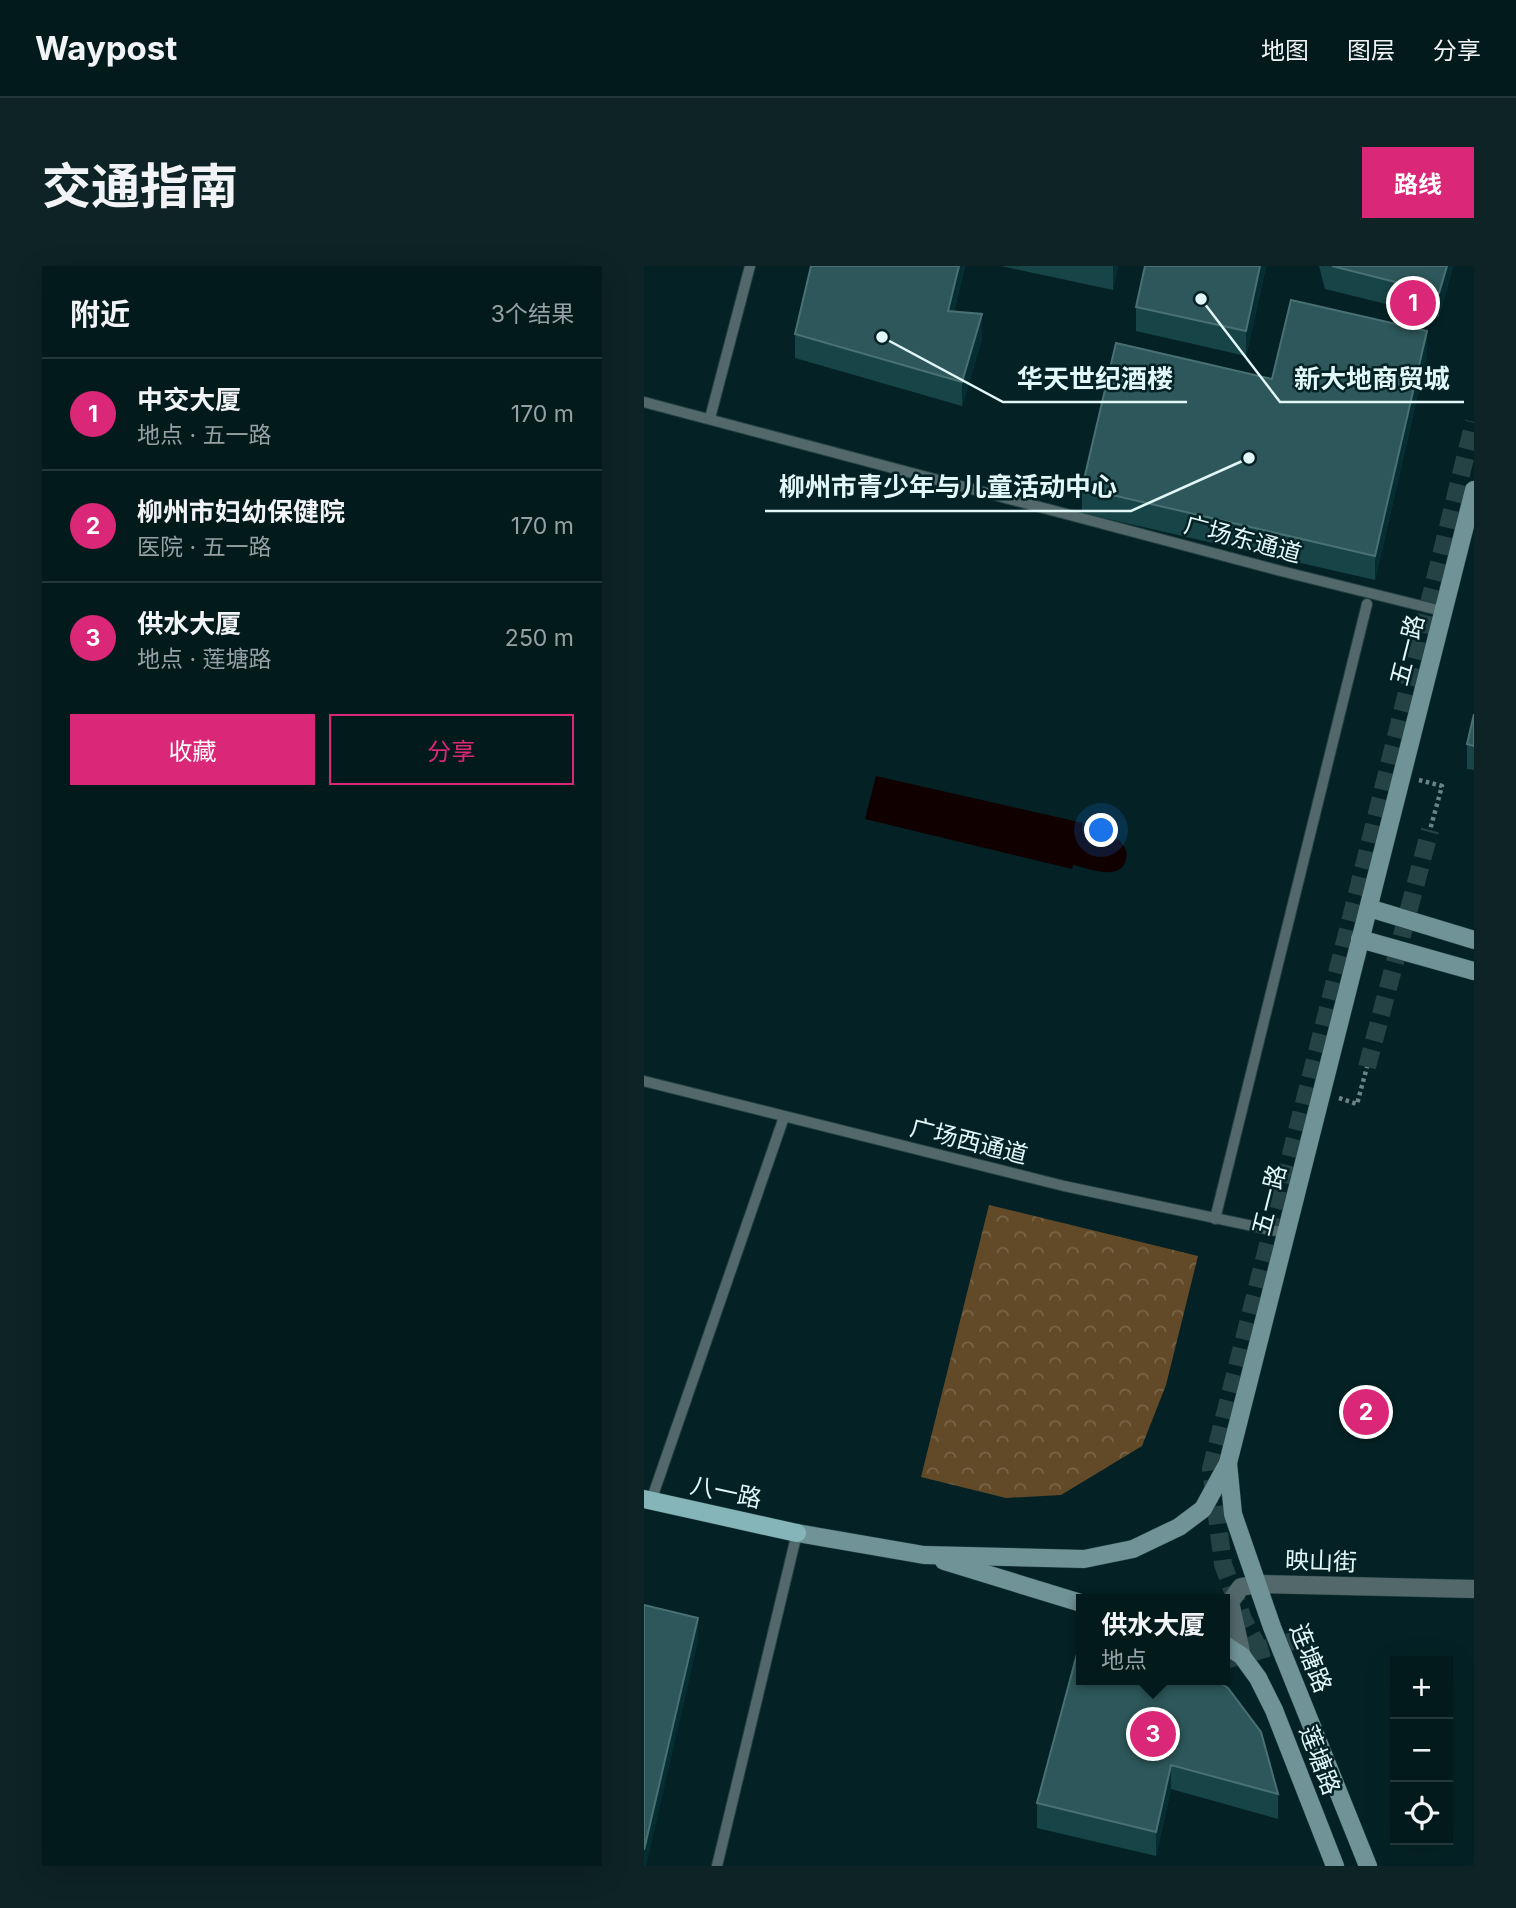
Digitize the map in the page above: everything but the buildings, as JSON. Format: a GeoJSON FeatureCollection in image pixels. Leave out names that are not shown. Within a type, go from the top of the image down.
{"type":"FeatureCollection","features":[{"type":"Feature","properties":{"kind":"main road","name":"五一路"},"geometry":{"type":"LineString","coordinates":[[797,1533],[924,1555],[1084,1559],[1133,1549],[1178,1527],[1203,1509],[1228,1464],[1474,490]]}},
{"type":"Feature","properties":{"kind":"main road"},"geometry":{"type":"LineString","coordinates":[[1369,908],[1474,940]]}},
{"type":"Feature","properties":{"kind":"main road"},"geometry":{"type":"LineString","coordinates":[[1360,939],[1474,971]]}},
{"type":"Feature","properties":{"kind":"main road","name":"连塘路"},"geometry":{"type":"LineString","coordinates":[[1228,1464],[1233,1514],[1272,1627],[1368,1866]]}},
{"type":"Feature","properties":{"kind":"main road","name":"八一路"},"geometry":{"type":"LineString","coordinates":[[648,1500],[797,1533]]}},
{"type":"Feature","properties":{"kind":"main road"},"geometry":{"type":"LineString","coordinates":[[924,1555],[1076,1601]]}},
{"type":"Feature","properties":{"kind":"main road","name":"莲塘路"},"geometry":{"type":"LineString","coordinates":[[1230,1648],[1242,1656],[1258,1678],[1275,1710],[1335,1866]]}},
{"type":"Feature","properties":{"kind":"street","name":"映山街"},"geometry":{"type":"LineString","coordinates":[[1242,1656],[1230,1602],[1241,1587],[1258,1584],[1474,1589]]}},
{"type":"Feature","properties":{"kind":"lane"},"geometry":{"type":"LineString","coordinates":[[710,418],[750,266]]}},
{"type":"Feature","properties":{"kind":"lane","name":"广场东通道"},"geometry":{"type":"LineString","coordinates":[[644,402],[1442,611]]}},
{"type":"Feature","properties":{"kind":"lane"},"geometry":{"type":"LineString","coordinates":[[1215,1219],[1367,604]]}},
{"type":"Feature","properties":{"kind":"lane","name":"广场西通道"},"geometry":{"type":"LineString","coordinates":[[644,1081],[1064,1186],[1286,1233]]}},
{"type":"Feature","properties":{"kind":"lane"},"geometry":{"type":"LineString","coordinates":[[648,1500],[784,1117]]}},
{"type":"Feature","properties":{"kind":"lane"},"geometry":{"type":"LineString","coordinates":[[717,1866],[797,1533]]}},
{"type":"Feature","properties":{"kind":"path"},"geometry":{"type":"LineString","coordinates":[[1402,776],[1442,786],[1430,830]]}},
{"type":"Feature","properties":{"kind":"path"},"geometry":{"type":"LineString","coordinates":[[1322,1092],[1357,1104],[1367,1068]]}},
{"type":"Feature","properties":{"kind":"green space"},"geometry":{"type":"Polygon","coordinates":[[[989,1205],[1198,1256],[1166,1385],[1142,1446],[1061,1495],[1006,1498],[921,1477],[989,1205]]]}},
{"type":"Feature","properties":{"kind":"shaded area"},"geometry":{"type":"Polygon","coordinates":[[[876,776],[1083,823],[1082,831],[1119,840],[1126,849],[1126,860],[1123,867],[1111,872],[1073,865],[1072,869],[865,819],[876,776]]]}},
{"type":"Feature","properties":{"kind":"tunnel"},"geometry":{"type":"LineString","coordinates":[[1260,1651],[1243,1619],[1223,1564],[1211,1469],[1474,422]]}},
{"type":"Feature","properties":{"kind":"tunnel"},"geometry":{"type":"LineString","coordinates":[[1367,1067],[1430,830]]}},
{"type":"Feature","properties":{"kind":"tunnel"},"geometry":{"type":"LineString","coordinates":[[1230,1659],[1304,1638],[1321,1681]]}},
{"type":"Feature","properties":{"kind":"place","name":"新大地商贸城"},"geometry":{"type":"Point","coordinates":[1201,299]}},
{"type":"Feature","properties":{"kind":"place","name":"中交大厦"},"geometry":{"type":"Point","coordinates":[1413,303]}},
{"type":"Feature","properties":{"kind":"place","name":"华天世纪酒楼"},"geometry":{"type":"Point","coordinates":[882,337]}},
{"type":"Feature","properties":{"kind":"place","name":"柳州市青少年与儿童活动中心"},"geometry":{"type":"Point","coordinates":[1249,458]}},
{"type":"Feature","properties":{"kind":"place","name":"柳州市妇幼保健院"},"geometry":{"type":"Point","coordinates":[1366,1412]}},
{"type":"Feature","properties":{"kind":"place","name":"供水大厦"},"geometry":{"type":"Point","coordinates":[1153,1734]}}]}
